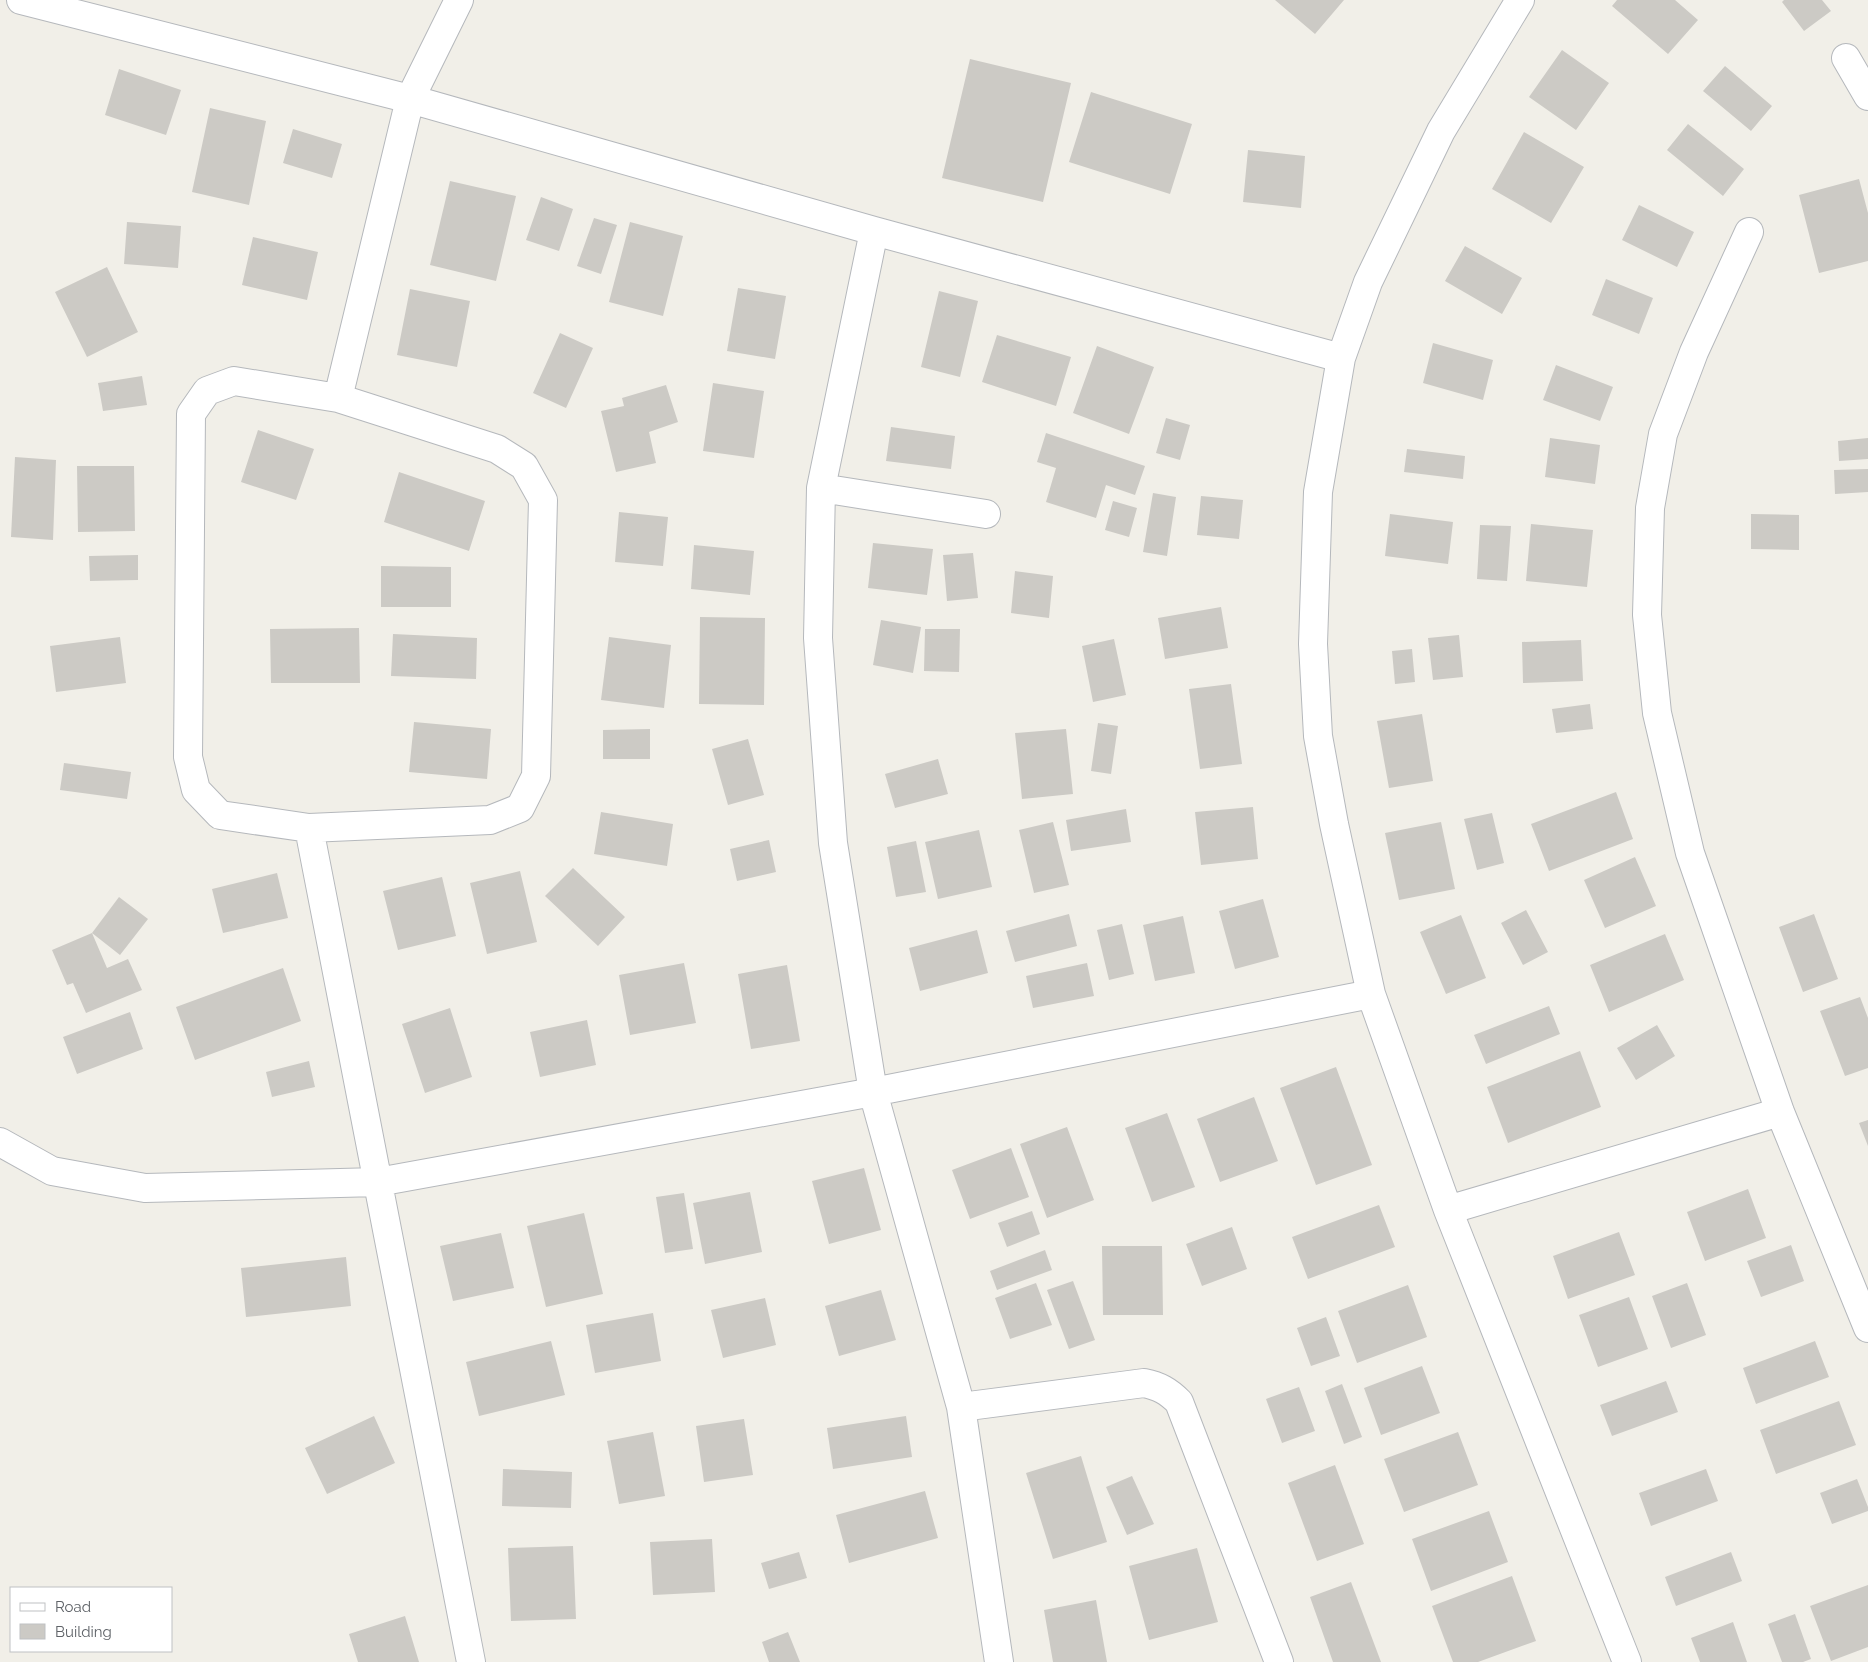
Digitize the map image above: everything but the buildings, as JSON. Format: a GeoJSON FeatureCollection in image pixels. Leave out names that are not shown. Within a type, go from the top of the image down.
{"type":"FeatureCollection","features":[{"type":"Feature","properties":{"kind":"street"},"geometry":{"type":"LineString","coordinates":[[21,0],[410,99],[874,231],[1341,358]]}},
{"type":"Feature","properties":{"kind":"street"},"geometry":{"type":"LineString","coordinates":[[338,398],[410,99],[459,0]]}},
{"type":"Feature","properties":{"kind":"street"},"geometry":{"type":"LineString","coordinates":[[1520,0],[1441,131],[1368,282],[1341,358],[1318,492],[1313,654],[1318,736],[1334,824],[1371,994],[1448,1210],[1627,1662]]}},
{"type":"Feature","properties":{"kind":"street"},"geometry":{"type":"LineString","coordinates":[[1846,58],[1868,96]]}},
{"type":"Feature","properties":{"kind":"street"},"geometry":{"type":"LineString","coordinates":[[874,231],[821,488],[818,638],[833,843],[873,1092],[961,1407],[999,1662]]}},
{"type":"Feature","properties":{"kind":"street"},"geometry":{"type":"LineString","coordinates":[[1749,232],[1694,352],[1663,434],[1650,508],[1647,615],[1656,713],[1690,852],[1780,1112],[1868,1328]]}},
{"type":"Feature","properties":{"kind":"street"},"geometry":{"type":"LineString","coordinates":[[234,381],[338,398],[498,449],[524,466],[542,500],[536,776],[520,808],[490,820],[309,828],[220,815],[196,790],[188,757],[191,414],[206,391],[234,381]]}},
{"type":"Feature","properties":{"kind":"street"},"geometry":{"type":"LineString","coordinates":[[821,488],[986,514]]}},
{"type":"Feature","properties":{"kind":"street"},"geometry":{"type":"LineString","coordinates":[[309,828],[471,1662]]}},
{"type":"Feature","properties":{"kind":"street"},"geometry":{"type":"LineString","coordinates":[[0,1142],[52,1171],[145,1188],[378,1182],[873,1092],[1371,994]]}},
{"type":"Feature","properties":{"kind":"street"},"geometry":{"type":"LineString","coordinates":[[1448,1210],[1780,1112]]}},
{"type":"Feature","properties":{"kind":"street"},"geometry":{"type":"LineString","coordinates":[[961,1407],[1144,1383],[1156,1385],[1170,1392],[1179,1402],[1279,1662]]}}]}
